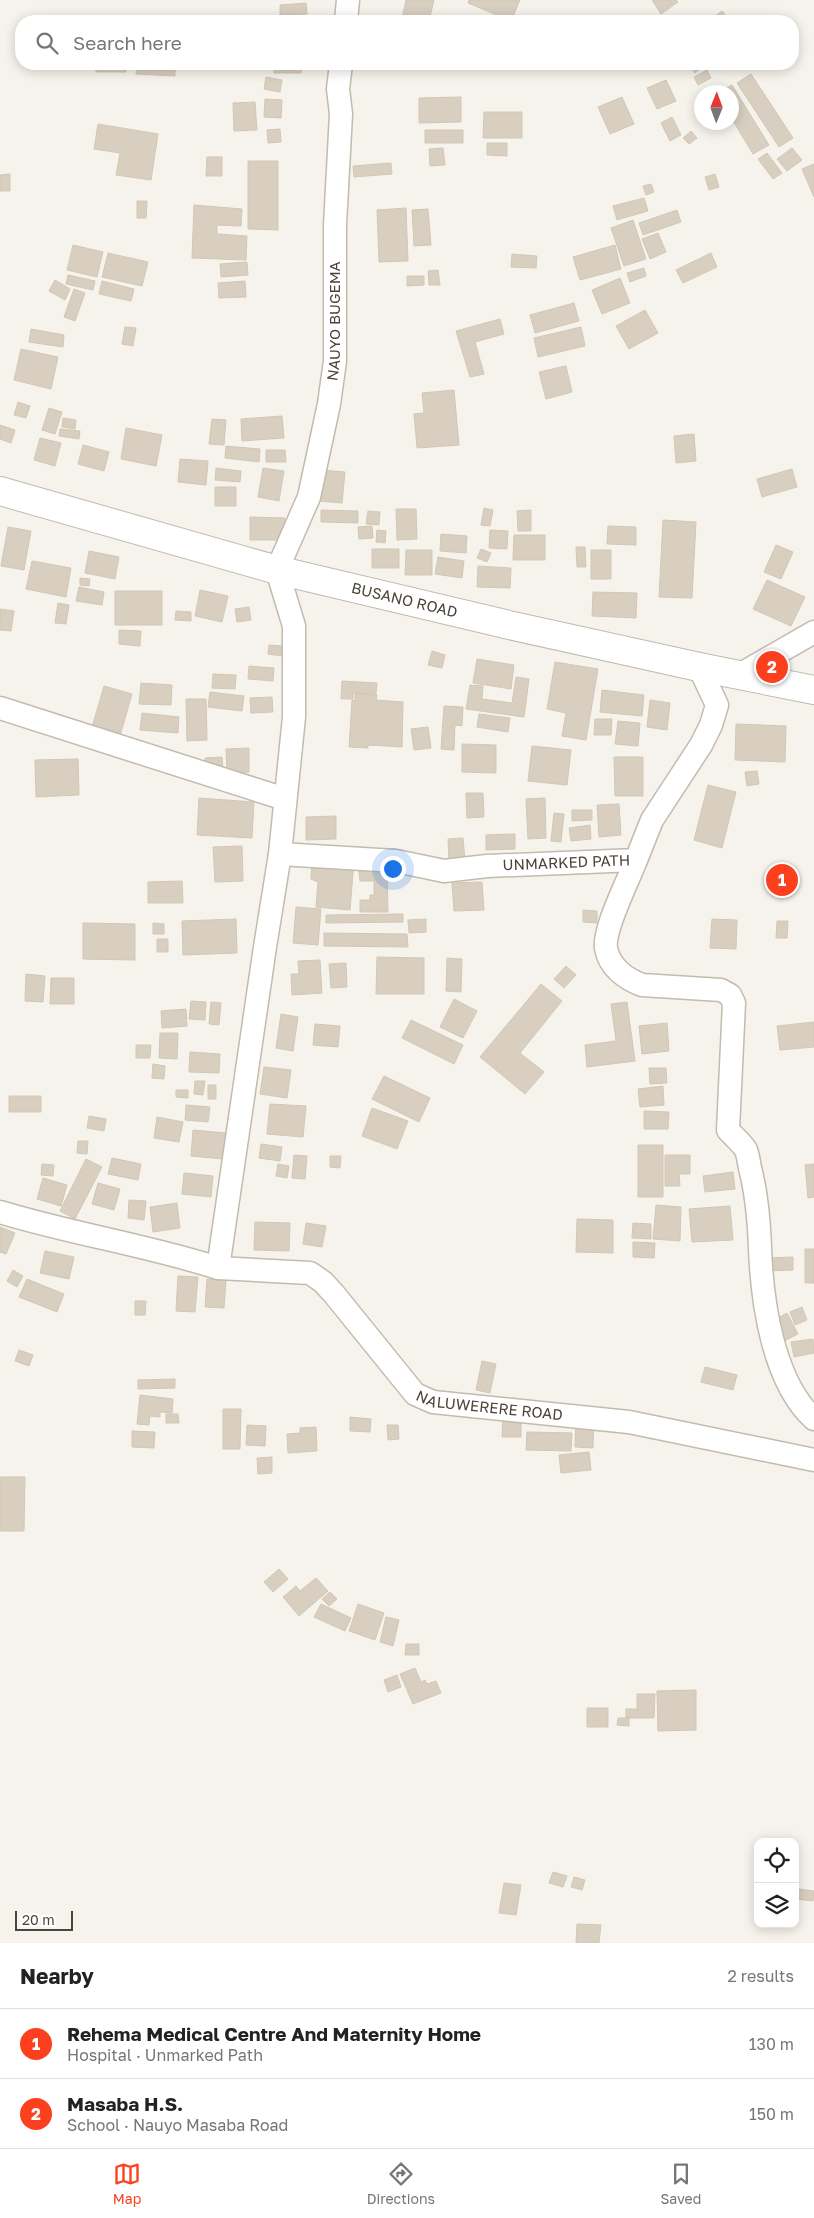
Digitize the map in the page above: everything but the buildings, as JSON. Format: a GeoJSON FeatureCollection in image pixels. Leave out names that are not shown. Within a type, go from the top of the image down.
{"type":"FeatureCollection","features":[{"type":"Feature","properties":{"kind":"street"},"geometry":{"type":"LineString","coordinates":[[347,15],[348,0]]}},
{"type":"Feature","properties":{"kind":"street","name":"NAUYO BUGEMA"},"geometry":{"type":"LineString","coordinates":[[277,570],[310,497],[329,404],[335,361],[335,225],[341,114],[338,89],[340,70]]}},
{"type":"Feature","properties":{"kind":"street","name":"BUSANO ROAD"},"geometry":{"type":"LineString","coordinates":[[0,490],[277,570],[699,667],[814,690]]}},
{"type":"Feature","properties":{"kind":"street"},"geometry":{"type":"LineString","coordinates":[[218,1268],[264,947],[280,854],[294,717],[294,626],[277,570]]}},
{"type":"Feature","properties":{"kind":"street"},"geometry":{"type":"LineString","coordinates":[[741,674],[814,632]]}},
{"type":"Feature","properties":{"kind":"street","name":"UNMARKED PATH"},"geometry":{"type":"LineString","coordinates":[[280,854],[396,861],[444,871],[487,866],[636,860],[652,820],[711,725],[717,705],[699,667]]}},
{"type":"Feature","properties":{"kind":"street"},"geometry":{"type":"LineString","coordinates":[[0,708],[286,799]]}},
{"type":"Feature","properties":{"kind":"street"},"geometry":{"type":"LineString","coordinates":[[636,860],[609,927],[606,948],[615,968],[630,981],[642,985],[721,990],[730,995],[734,1004],[728,1130],[746,1150],[756,1192],[763,1287],[777,1359],[788,1387],[802,1408],[814,1419]]}},
{"type":"Feature","properties":{"kind":"street","name":"NALUWERERE ROAD"},"geometry":{"type":"LineString","coordinates":[[0,1212],[40,1224],[185,1257],[218,1268],[310,1273],[318,1277],[334,1294],[415,1394],[433,1402],[629,1422],[814,1460]]}},
{"type":"Feature","properties":{"kind":"place","name":"Masaba H.S."},"geometry":{"type":"Point","coordinates":[772,667]}},
{"type":"Feature","properties":{"kind":"place","name":"Rehema Medical Centre And Maternity Home"},"geometry":{"type":"Point","coordinates":[782,880]}}]}
